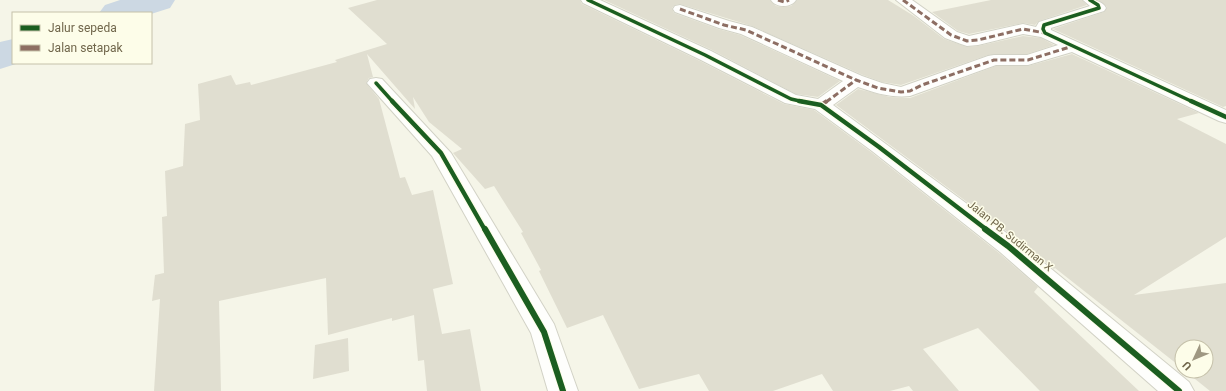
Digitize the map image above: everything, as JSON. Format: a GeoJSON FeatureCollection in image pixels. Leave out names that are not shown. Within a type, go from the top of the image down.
{"type":"FeatureCollection","features":[{"type":"Feature","properties":{"kind":"street"},"geometry":{"type":"LineString","coordinates":[[588,0],[705,55],[791,99],[821,105],[856,80]]}},
{"type":"Feature","properties":{"kind":"street"},"geometry":{"type":"LineString","coordinates":[[778,0],[784,2],[789,0]]}},
{"type":"Feature","properties":{"kind":"street"},"geometry":{"type":"LineString","coordinates":[[903,0],[951,34],[967,41],[978,40],[1023,29],[1045,33],[1226,117]]}},
{"type":"Feature","properties":{"kind":"street"},"geometry":{"type":"LineString","coordinates":[[1045,33],[1043,29],[1044,25],[1099,8],[1098,5],[1090,0]]}},
{"type":"Feature","properties":{"kind":"street"},"geometry":{"type":"LineString","coordinates":[[680,9],[724,25],[746,30],[856,80],[891,91],[901,92],[910,91],[922,85],[994,60],[1028,60],[1073,46]]}},
{"type":"Feature","properties":{"kind":"street"},"geometry":{"type":"LineString","coordinates":[[376,83],[441,153],[544,332],[563,391]]}},
{"type":"Feature","properties":{"kind":"street","name":"Jalan PB. Sudirman X"},"geometry":{"type":"LineString","coordinates":[[821,105],[1008,246],[1179,391]]}},
{"type":"Feature","properties":{"kind":"building"},"geometry":{"type":"Polygon","coordinates":[[[377,0],[580,0],[582,4],[698,60],[784,104],[814,110],[871,152],[999,253],[1038,287],[1034,292],[1139,391],[1040,391],[978,328],[923,349],[959,391],[913,391],[909,386],[890,391],[833,391],[822,374],[773,391],[709,391],[699,374],[639,389],[603,315],[567,328],[539,271],[541,270],[521,233],[523,232],[494,186],[485,189],[453,153],[462,149],[429,122],[413,97],[415,109],[367,54],[373,77],[369,78],[366,83],[379,99],[400,178],[405,177],[412,195],[433,190],[453,284],[433,289],[442,334],[470,329],[481,391],[427,391],[424,360],[418,361],[414,315],[392,321],[392,318],[328,335],[326,278],[219,301],[221,391],[154,391],[160,299],[152,301],[155,275],[164,273],[162,217],[167,216],[165,171],[183,166],[185,124],[200,120],[198,84],[231,75],[236,85],[250,82],[251,85],[337,62],[335,60],[387,44],[348,8],[377,0]]]}},
{"type":"Feature","properties":{"kind":"building"},"geometry":{"type":"Polygon","coordinates":[[[604,0],[770,0],[776,6],[783,7],[791,6],[797,0],[888,0],[914,16],[944,39],[967,47],[1023,36],[1041,38],[1054,45],[1027,54],[988,55],[901,85],[882,82],[863,75],[752,26],[680,4],[675,5],[672,8],[674,13],[718,29],[740,35],[840,81],[818,97],[796,94],[712,50],[604,0]]]}},
{"type":"Feature","properties":{"kind":"building"},"geometry":{"type":"Polygon","coordinates":[[[991,0],[1082,0],[1087,5],[1039,21],[1035,25],[1023,23],[969,34],[958,31],[932,12],[991,0]]]}},
{"type":"Feature","properties":{"kind":"building"},"geometry":{"type":"Polygon","coordinates":[[[1098,0],[1226,0],[1226,106],[1223,107],[1053,29],[1104,12],[1107,7],[1098,0]]]}},
{"type":"Feature","properties":{"kind":"building"},"geometry":{"type":"Polygon","coordinates":[[[1072,54],[1199,113],[1177,119],[1226,144],[1226,237],[1134,295],[1226,283],[1226,391],[1210,391],[1195,379],[1214,379],[1214,339],[1174,339],[1174,362],[1017,239],[836,105],[858,89],[890,97],[910,98],[996,66],[1028,66],[1072,54]]]}},
{"type":"Feature","properties":{"kind":"building"},"geometry":{"type":"Polygon","coordinates":[[[348,338],[349,371],[313,379],[315,345],[348,338]]]}},
{"type":"Feature","properties":{"kind":"waterway"},"geometry":{"type":"LineString","coordinates":[[121,12],[157,0]]}},
{"type":"Feature","properties":{"kind":"waterway"},"geometry":{"type":"LineString","coordinates":[[0,56],[12,51]]}},
{"type":"Feature","properties":{"kind":"marked path"},"geometry":{"type":"LineString","coordinates":[[778,0],[784,2],[789,0]]}},
{"type":"Feature","properties":{"kind":"marked path"},"geometry":{"type":"LineString","coordinates":[[903,0],[951,35],[967,41],[978,40],[1023,29],[1045,33]]}},
{"type":"Feature","properties":{"kind":"marked path"},"geometry":{"type":"LineString","coordinates":[[680,9],[724,25],[746,30],[856,80]]}},
{"type":"Feature","properties":{"kind":"marked path"},"geometry":{"type":"LineString","coordinates":[[821,105],[856,80],[878,88],[901,92],[910,91],[922,85],[994,60],[1028,60],[1073,46]]}},
{"type":"Feature","properties":{"kind":"cycle path"},"geometry":{"type":"LineString","coordinates":[[588,0],[705,55],[791,99],[821,105],[879,147],[1008,246],[1179,391]]}},
{"type":"Feature","properties":{"kind":"cycle path"},"geometry":{"type":"LineString","coordinates":[[1090,0],[1098,5],[1099,8],[1044,25],[1043,29],[1045,33],[1226,117]]}},
{"type":"Feature","properties":{"kind":"cycle path"},"geometry":{"type":"LineString","coordinates":[[376,83],[441,153],[544,332],[563,391]]}}]}
